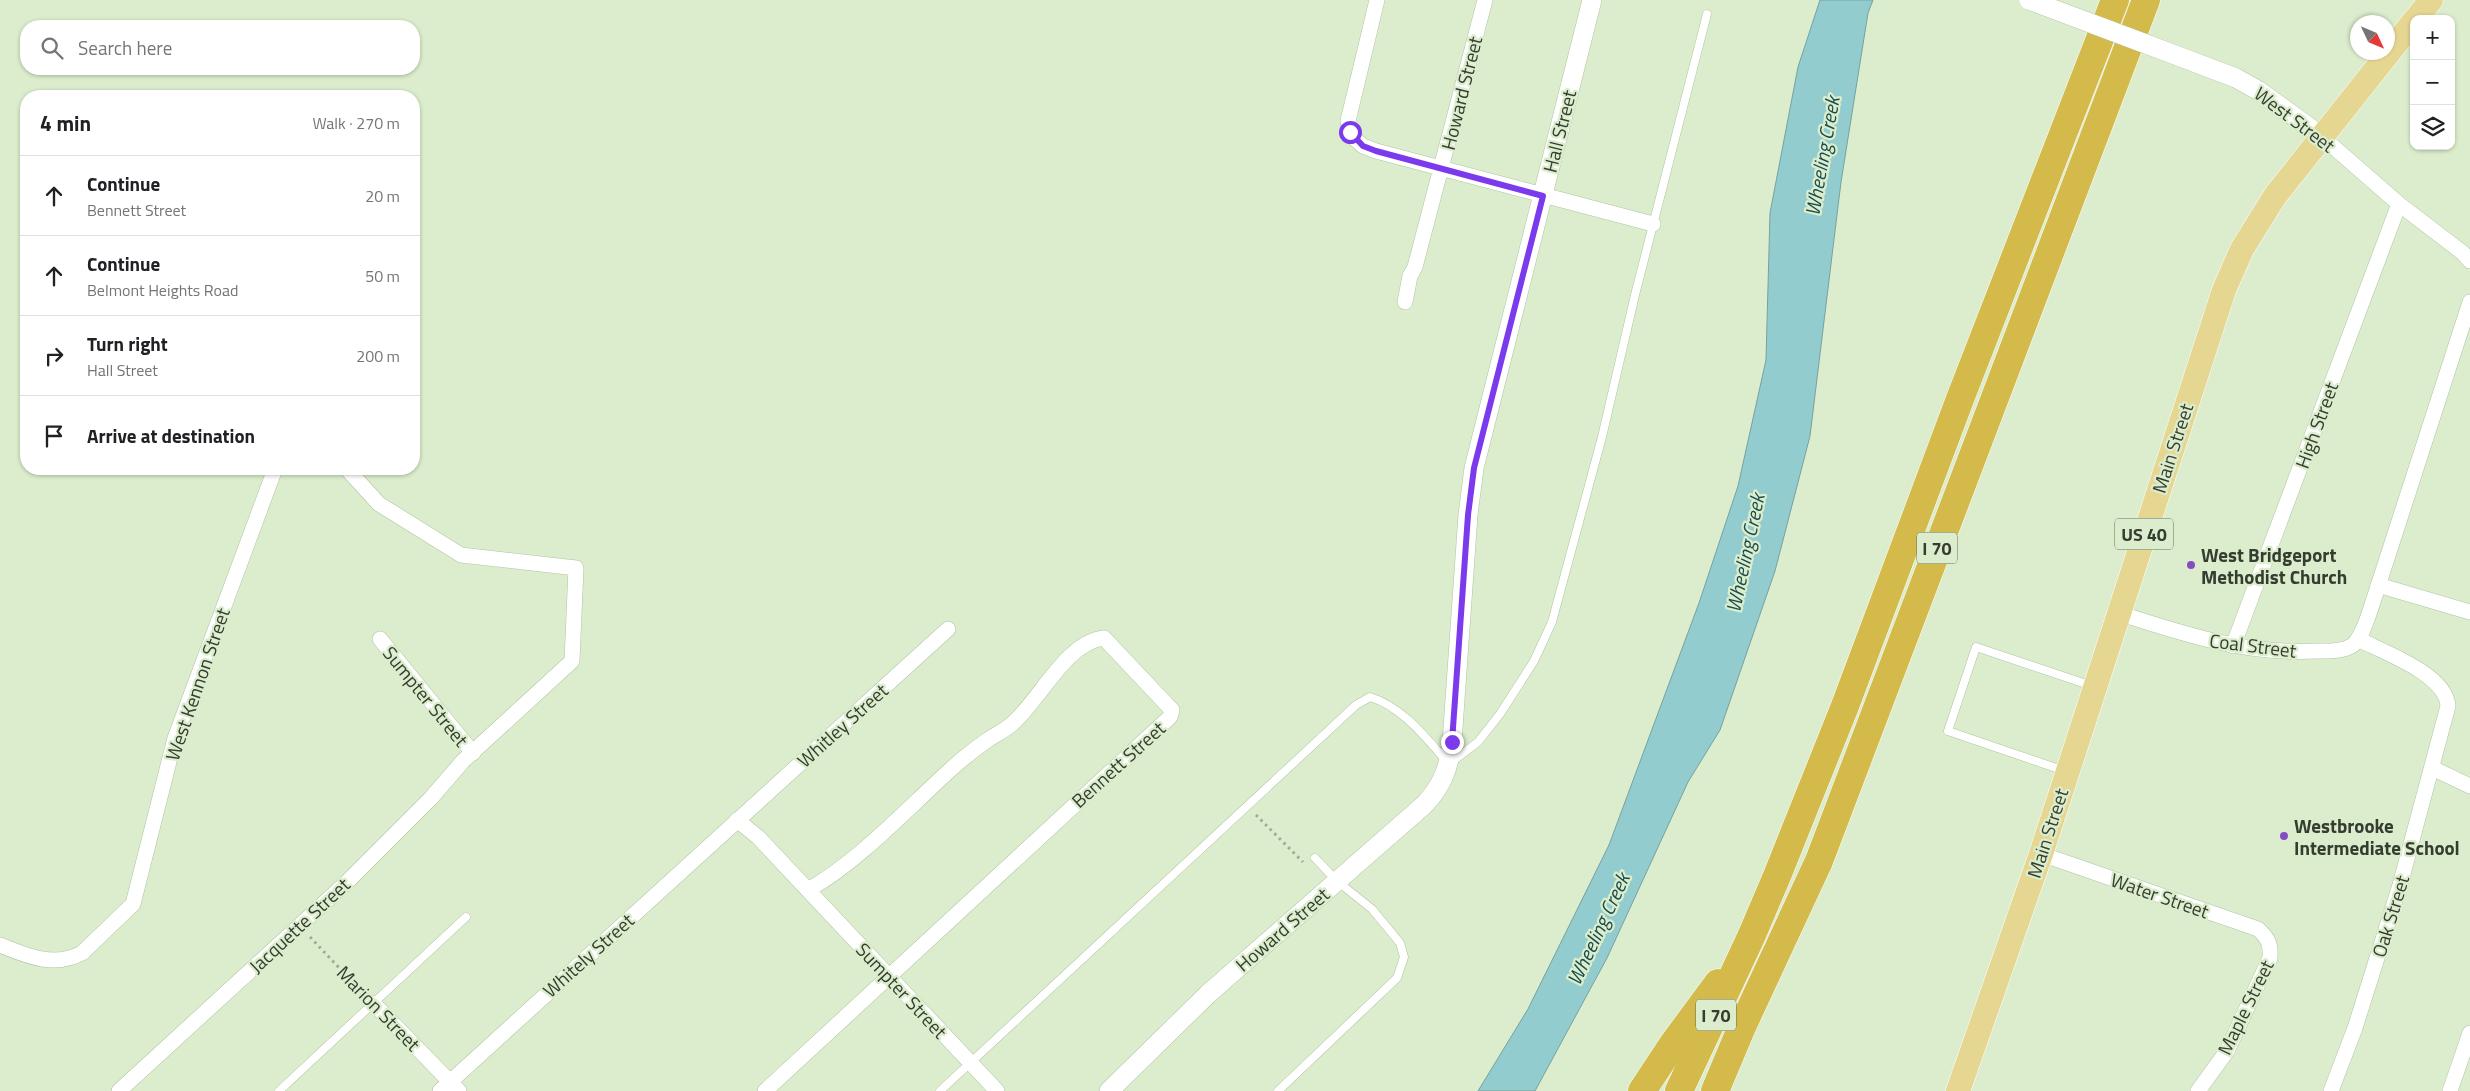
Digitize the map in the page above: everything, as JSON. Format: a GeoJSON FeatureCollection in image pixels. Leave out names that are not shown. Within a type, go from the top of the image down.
{"type":"FeatureCollection","features":[{"type":"Feature","properties":{"kind":"highway","name":"I 70"},"geometry":{"type":"LineString","coordinates":[[1679,1091],[1751,938],[1845,706],[1960,399],[2115,0]]}},
{"type":"Feature","properties":{"kind":"highway","name":"I 70"},"geometry":{"type":"LineString","coordinates":[[1715,1091],[1819,861],[2146,0]]}},
{"type":"Feature","properties":{"kind":"highway"},"geometry":{"type":"LineString","coordinates":[[1642,1091],[1673,1044],[1751,938]]}},
{"type":"Feature","properties":{"kind":"main road","name":"Main Street"},"geometry":{"type":"LineString","coordinates":[[2419,15],[2431,0]]}},
{"type":"Feature","properties":{"kind":"main road","name":"Main Street"},"geometry":{"type":"LineString","coordinates":[[1958,1091],[2040,854],[2224,290],[2242,248],[2258,220],[2321,136],[2410,26]]}},
{"type":"Feature","properties":{"kind":"street"},"geometry":{"type":"LineString","coordinates":[[1377,0],[1358,72],[1349,126],[1354,138],[1363,146],[1442,170],[1653,224]]}},
{"type":"Feature","properties":{"kind":"street","name":"Howard Street"},"geometry":{"type":"LineString","coordinates":[[1405,302],[1410,276],[1415,266],[1442,170],[1485,0]]}},
{"type":"Feature","properties":{"kind":"street","name":"Hall Street"},"geometry":{"type":"LineString","coordinates":[[1450,764],[1468,515],[1474,468],[1592,0]]}},
{"type":"Feature","properties":{"kind":"street","name":"West Street"},"geometry":{"type":"LineString","coordinates":[[2029,0],[2236,78],[2260,91],[2321,136],[2399,204],[2463,253],[2470,261]]}},
{"type":"Feature","properties":{"kind":"street","name":"High Street"},"geometry":{"type":"LineString","coordinates":[[2233,646],[2399,204]]}},
{"type":"Feature","properties":{"kind":"street"},"geometry":{"type":"LineString","coordinates":[[2358,639],[2370,611],[2470,302]]}},
{"type":"Feature","properties":{"kind":"street","name":"West Kennon Street"},"geometry":{"type":"LineString","coordinates":[[0,945],[54,962],[72,959],[82,953],[133,904],[175,738],[273,475]]}},
{"type":"Feature","properties":{"kind":"street"},"geometry":{"type":"LineString","coordinates":[[352,475],[379,504],[461,555],[576,568],[572,661],[473,753]]}},
{"type":"Feature","properties":{"kind":"street"},"geometry":{"type":"LineString","coordinates":[[2378,584],[2470,612]]}},
{"type":"Feature","properties":{"kind":"street","name":"Coal Street"},"geometry":{"type":"LineString","coordinates":[[2118,613],[2183,634],[2233,646],[2303,652],[2341,650],[2358,639]]}},
{"type":"Feature","properties":{"kind":"street","name":"Whitley Street"},"geometry":{"type":"LineString","coordinates":[[737,820],[948,629]]}},
{"type":"Feature","properties":{"kind":"street","name":"Bennett Street"},"geometry":{"type":"LineString","coordinates":[[765,1091],[1170,717],[1172,710],[1104,638],[1092,639],[1077,648],[1029,708],[1010,726],[971,753],[839,869],[808,890]]}},
{"type":"Feature","properties":{"kind":"street","name":"Sumpter Street"},"geometry":{"type":"LineString","coordinates":[[380,639],[473,753]]}},
{"type":"Feature","properties":{"kind":"street","name":"Oak Street"},"geometry":{"type":"LineString","coordinates":[[2331,1091],[2355,1028],[2400,885],[2447,715],[2448,698],[2445,692],[2422,672],[2358,639]]}},
{"type":"Feature","properties":{"kind":"street","name":"Jacquette Street"},"geometry":{"type":"LineString","coordinates":[[119,1091],[346,882],[473,753]]}},
{"type":"Feature","properties":{"kind":"street","name":"Howard Street"},"geometry":{"type":"LineString","coordinates":[[1109,1091],[1208,994],[1337,882],[1434,794],[1450,764]]}},
{"type":"Feature","properties":{"kind":"street"},"geometry":{"type":"LineString","coordinates":[[2432,768],[2470,786]]}},
{"type":"Feature","properties":{"kind":"street","name":"Sumpter Street"},"geometry":{"type":"LineString","coordinates":[[737,820],[758,837],[997,1091]]}},
{"type":"Feature","properties":{"kind":"street","name":"Whitely Street"},"geometry":{"type":"LineString","coordinates":[[450,1088],[737,820]]}},
{"type":"Feature","properties":{"kind":"street","name":"Water Street"},"geometry":{"type":"LineString","coordinates":[[2040,854],[2258,929],[2266,936],[2271,946]]}},
{"type":"Feature","properties":{"kind":"street","name":"Maple Street"},"geometry":{"type":"LineString","coordinates":[[2198,1091],[2227,1051],[2270,958],[2271,946]]}},
{"type":"Feature","properties":{"kind":"street","name":"Marion Street"},"geometry":{"type":"LineString","coordinates":[[373,1003],[450,1088]]}},
{"type":"Feature","properties":{"kind":"street"},"geometry":{"type":"LineString","coordinates":[[2450,1091],[2470,1034]]}},
{"type":"Feature","properties":{"kind":"lane"},"geometry":{"type":"LineString","coordinates":[[940,1091],[1356,705],[1370,697],[1394,709],[1419,731],[1450,764],[1478,742],[1500,714],[1534,661],[1549,630],[1602,437],[1653,224],[1707,14]]}},
{"type":"Feature","properties":{"kind":"lane"},"geometry":{"type":"LineString","coordinates":[[2067,771],[1948,731],[1976,647],[2094,687]]}},
{"type":"Feature","properties":{"kind":"lane"},"geometry":{"type":"LineString","coordinates":[[1278,1091],[1397,978],[1403,966],[1404,957],[1400,943],[1391,930],[1372,909],[1337,882],[1315,858]]}},
{"type":"Feature","properties":{"kind":"lane"},"geometry":{"type":"LineString","coordinates":[[279,1091],[466,916]]}},
{"type":"Feature","properties":{"kind":"path"},"geometry":{"type":"LineString","coordinates":[[1247,806],[1307,866]]}},
{"type":"Feature","properties":{"kind":"path","name":"Marion Street"},"geometry":{"type":"LineString","coordinates":[[299,925],[373,1003]]}},
{"type":"Feature","properties":{"kind":"water","name":"Wheeling Creek"},"geometry":{"type":"Polygon","coordinates":[[[1820,0],[1873,0],[1868,13],[1841,182],[1810,436],[1775,571],[1720,730],[1688,782],[1607,958],[1535,1091],[1478,1091],[1528,1009],[1609,845],[1699,603],[1738,486],[1766,360],[1770,213],[1798,67],[1820,0]]]}},
{"type":"Feature","properties":{"kind":"place","name":"West Bridgeport Methodist Church"},"geometry":{"type":"Point","coordinates":[2191,565]}},
{"type":"Feature","properties":{"kind":"place","name":"Westbrooke Intermediate School"},"geometry":{"type":"Point","coordinates":[2284,836]}},
{"type":"Feature","properties":{"kind":"route"},"geometry":{"type":"LineString","coordinates":[[1350,132],[1363,146],[1376,151],[1543,196],[1474,468],[1468,515],[1452,742]]}}]}
